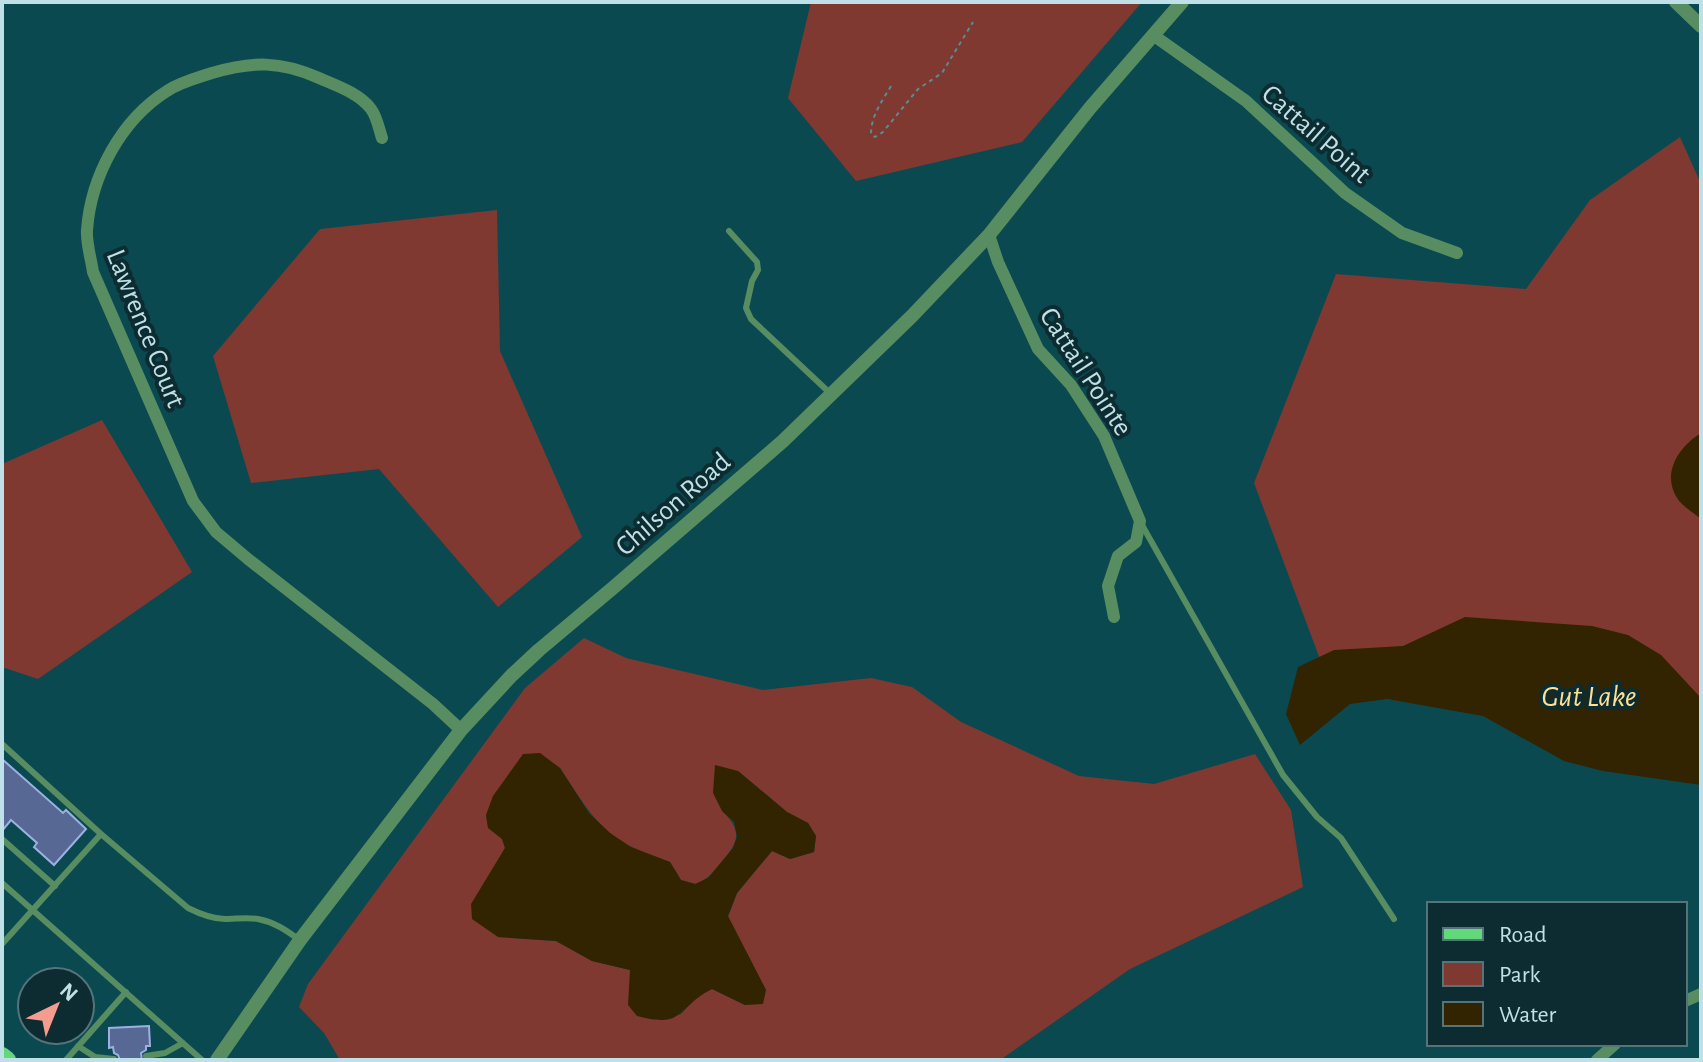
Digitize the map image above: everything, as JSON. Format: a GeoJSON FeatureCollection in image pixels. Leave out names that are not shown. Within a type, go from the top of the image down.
{"type":"FeatureCollection","features":[{"type":"Feature","properties":{"kind":"main road"},"geometry":{"type":"LineString","coordinates":[[2,1056],[7,1060]]}},
{"type":"Feature","properties":{"kind":"street","name":"Chilson Road"},"geometry":{"type":"LineString","coordinates":[[217,1060],[300,940],[461,730],[539,650],[761,460],[912,316],[989,235],[1090,108],[1182,2]]}},
{"type":"Feature","properties":{"kind":"street"},"geometry":{"type":"LineString","coordinates":[[1676,2],[1701,26]]}},
{"type":"Feature","properties":{"kind":"street","name":"Cattail Point"},"geometry":{"type":"LineString","coordinates":[[1153,35],[1246,101],[1345,193],[1402,233],[1457,253]]}},
{"type":"Feature","properties":{"kind":"street","name":"Lawrence Court"},"geometry":{"type":"LineString","coordinates":[[382,138],[372,110],[355,94],[310,73],[268,63],[234,66],[192,79],[167,90],[143,110],[112,148],[91,202],[87,233],[93,272],[193,501],[216,532],[433,704],[461,730]]}},
{"type":"Feature","properties":{"kind":"street","name":"Cattail Pointe"},"geometry":{"type":"LineString","coordinates":[[989,235],[1038,349],[1071,385],[1104,436],[1140,521]]}},
{"type":"Feature","properties":{"kind":"street"},"geometry":{"type":"LineString","coordinates":[[1114,617],[1108,586],[1118,556],[1136,542],[1140,521]]}},
{"type":"Feature","properties":{"kind":"street"},"geometry":{"type":"LineString","coordinates":[[1597,1060],[1613,1046]]}},
{"type":"Feature","properties":{"kind":"lane"},"geometry":{"type":"LineString","coordinates":[[729,231],[757,262],[758,270],[752,281],[746,308],[751,319],[832,395]]}},
{"type":"Feature","properties":{"kind":"lane"},"geometry":{"type":"LineString","coordinates":[[1140,521],[1283,775],[1317,817],[1341,838],[1394,919]]}},
{"type":"Feature","properties":{"kind":"lane"},"geometry":{"type":"LineString","coordinates":[[2,744],[188,908],[205,916],[223,919],[262,920],[284,928],[300,940]]}},
{"type":"Feature","properties":{"kind":"lane"},"geometry":{"type":"LineString","coordinates":[[3,941],[101,834]]}},
{"type":"Feature","properties":{"kind":"lane"},"geometry":{"type":"LineString","coordinates":[[2,839],[55,886]]}},
{"type":"Feature","properties":{"kind":"lane"},"geometry":{"type":"LineString","coordinates":[[2,883],[202,1060]]}},
{"type":"Feature","properties":{"kind":"lane"},"geometry":{"type":"LineString","coordinates":[[96,1026],[126,992]]}},
{"type":"Feature","properties":{"kind":"lane"},"geometry":{"type":"LineString","coordinates":[[146,1056],[165,1053],[183,1043]]}},
{"type":"Feature","properties":{"kind":"lane"},"geometry":{"type":"LineString","coordinates":[[66,1060],[78,1046],[95,1057],[114,1059]]}},
{"type":"Feature","properties":{"kind":"path"},"geometry":{"type":"LineString","coordinates":[[891,86],[880,103],[871,127],[871,134],[875,137],[883,132],[918,89],[942,73],[973,22]]}},
{"type":"Feature","properties":{"kind":"green space"},"geometry":{"type":"Polygon","coordinates":[[[811,2],[1142,2],[1022,142],[856,181],[788,98],[811,2]]]}},
{"type":"Feature","properties":{"kind":"green space"},"geometry":{"type":"Polygon","coordinates":[[[1680,137],[1701,184],[1701,743],[1668,741],[1332,691],[1254,483],[1336,274],[1526,289],[1590,200],[1680,137]]]}},
{"type":"Feature","properties":{"kind":"green space"},"geometry":{"type":"Polygon","coordinates":[[[497,210],[500,351],[582,537],[498,607],[379,469],[251,483],[213,356],[320,229],[497,210]]]}},
{"type":"Feature","properties":{"kind":"green space"},"geometry":{"type":"Polygon","coordinates":[[[102,420],[192,572],[38,679],[2,667],[2,464],[102,420]]]}},
{"type":"Feature","properties":{"kind":"green space"},"geometry":{"type":"Polygon","coordinates":[[[584,638],[626,658],[763,690],[871,678],[912,687],[961,722],[1079,776],[1154,784],[1255,754],[1291,810],[1303,887],[1130,969],[1000,1060],[340,1060],[324,1033],[299,1007],[308,984],[525,688],[584,638]],[[560,768],[486,815],[488,827],[502,839],[505,848],[494,868],[498,937],[556,941],[592,961],[630,970],[680,1015],[699,995],[712,989],[745,1005],[766,990],[728,917],[737,893],[772,851],[790,859],[814,852],[816,836],[808,823],[787,812],[738,771],[722,811],[733,823],[735,840],[714,871],[696,884],[681,880],[670,862],[638,850],[610,833],[591,814],[560,768]]]}},
{"type":"Feature","properties":{"kind":"water"},"geometry":{"type":"Polygon","coordinates":[[[1701,433],[1701,519],[1679,501],[1671,479],[1680,452],[1701,433]]]}},
{"type":"Feature","properties":{"kind":"water","name":"Gut Lake"},"geometry":{"type":"Polygon","coordinates":[[[1465,617],[1592,626],[1628,635],[1661,655],[1701,698],[1701,785],[1603,771],[1564,761],[1483,716],[1387,699],[1350,704],[1300,745],[1286,714],[1298,667],[1334,650],[1403,646],[1465,617]]]}},
{"type":"Feature","properties":{"kind":"water"},"geometry":{"type":"Polygon","coordinates":[[[540,753],[560,768],[589,813],[610,833],[631,847],[670,862],[681,880],[695,884],[708,878],[733,848],[737,837],[734,822],[722,811],[713,793],[715,765],[738,771],[787,812],[808,823],[816,836],[814,852],[790,859],[772,851],[737,893],[728,916],[766,990],[763,1004],[745,1005],[712,989],[673,1018],[664,1020],[637,1016],[628,1005],[630,970],[592,961],[556,941],[498,937],[472,919],[471,904],[505,848],[502,839],[488,828],[486,815],[493,796],[523,754],[540,753]]]}},
{"type":"Feature","properties":{"kind":"building"},"geometry":{"type":"Polygon","coordinates":[[[2,759],[63,813],[66,810],[86,829],[54,865],[34,847],[37,843],[11,820],[2,831],[2,759]]]}},
{"type":"Feature","properties":{"kind":"building"},"geometry":{"type":"Polygon","coordinates":[[[149,1026],[150,1046],[146,1046],[141,1053],[142,1060],[120,1060],[113,1047],[109,1048],[109,1028],[149,1026]]]}}]}
